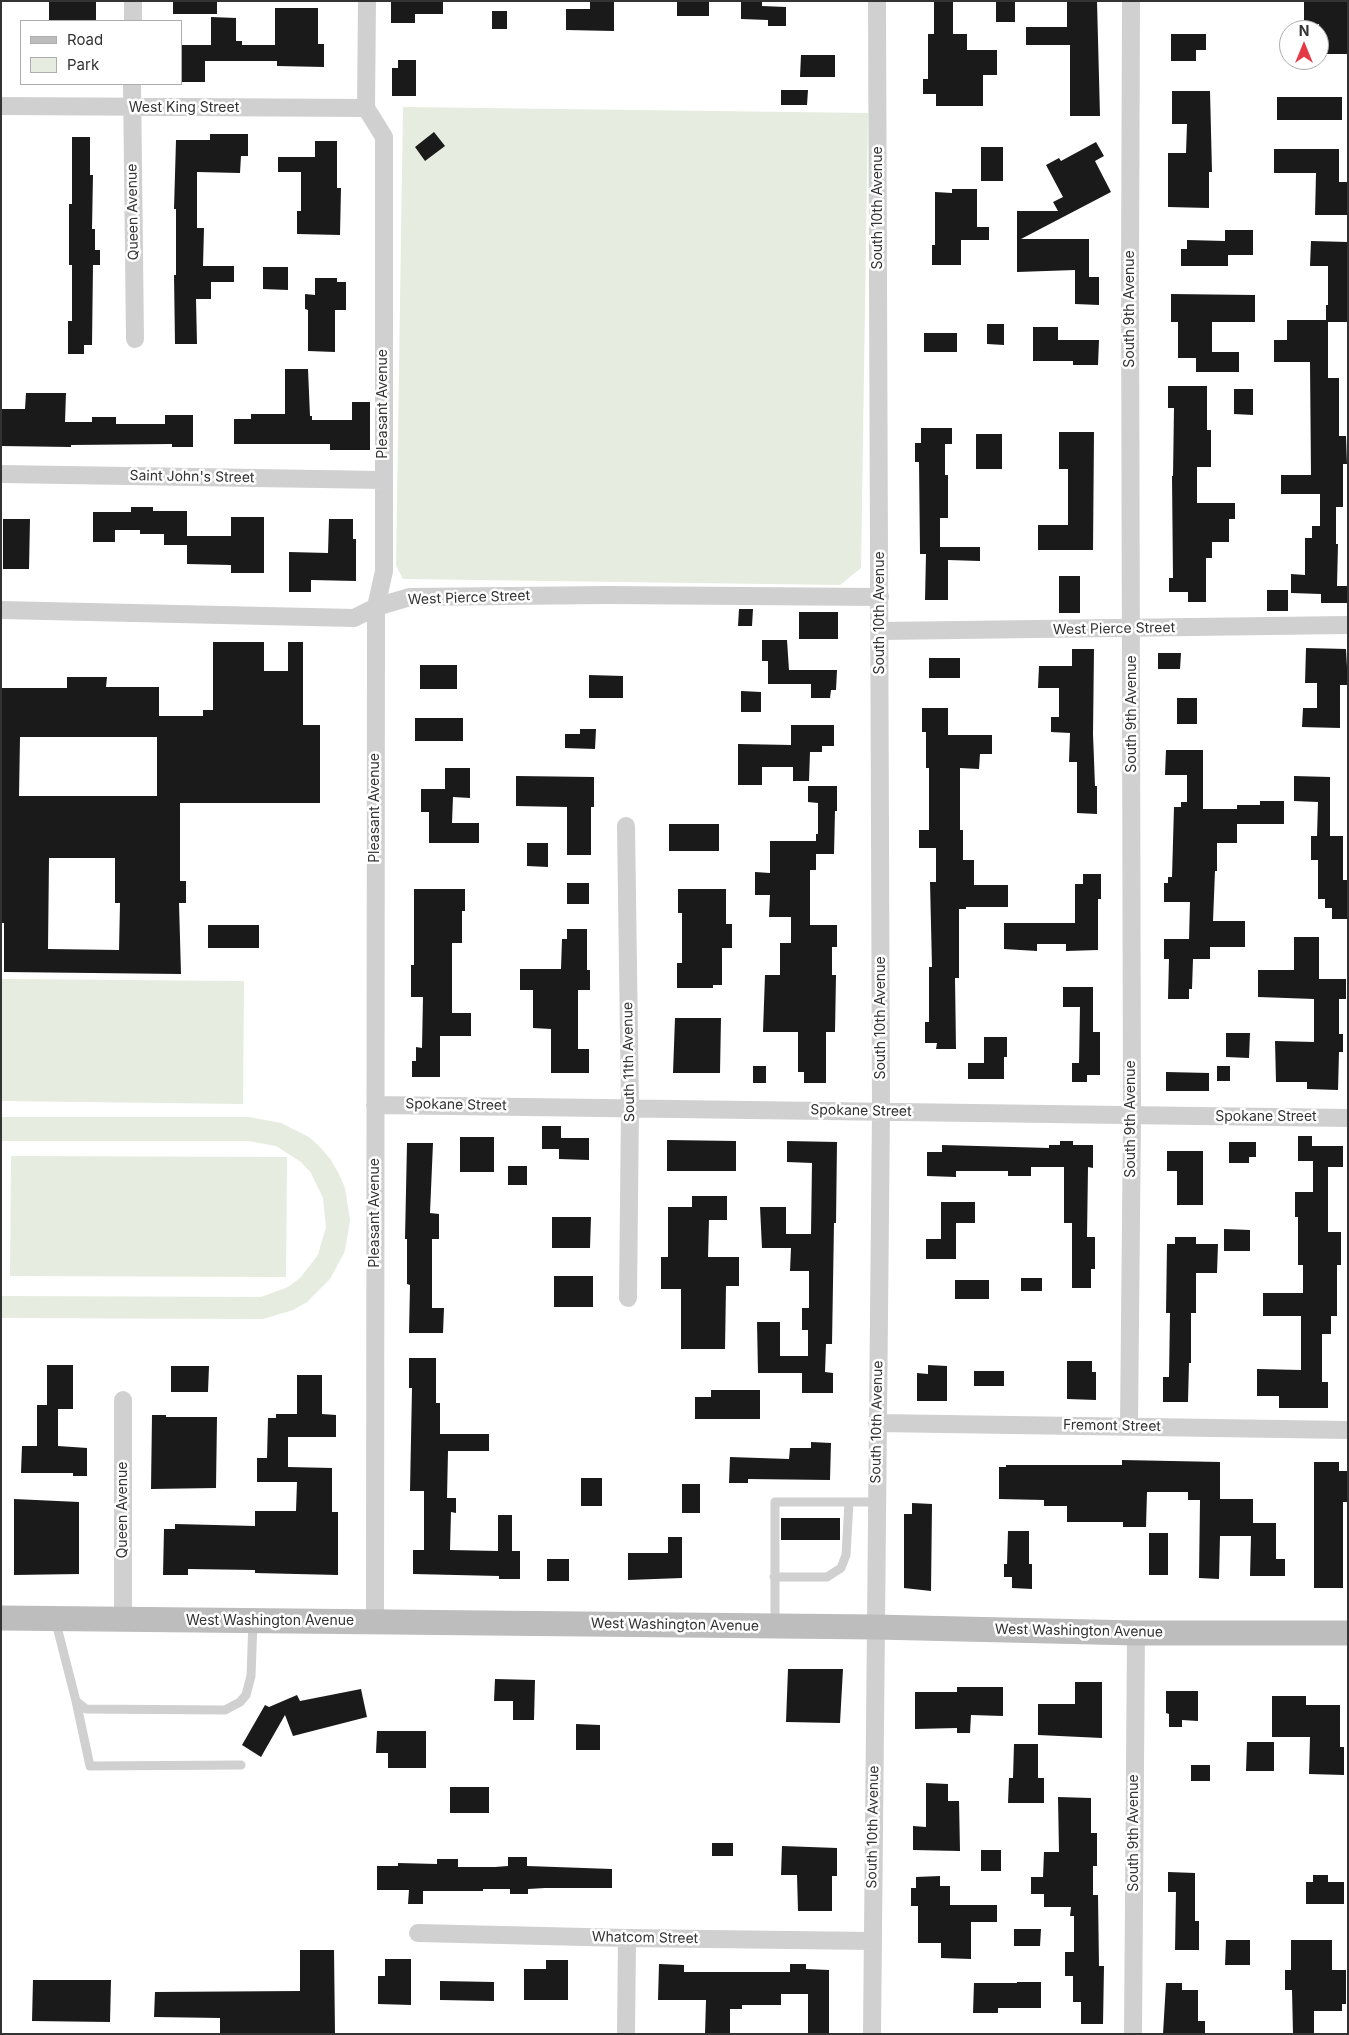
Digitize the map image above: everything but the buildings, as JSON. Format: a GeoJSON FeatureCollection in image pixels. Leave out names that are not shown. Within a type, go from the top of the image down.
{"type":"FeatureCollection","features":[{"type":"Feature","properties":{"kind":"main road","name":"West Washington Avenue"},"geometry":{"type":"LineString","coordinates":[[1,1618],[875,1627],[1136,1633],[1348,1633]]}},
{"type":"Feature","properties":{"kind":"street"},"geometry":{"type":"LineString","coordinates":[[133,1],[133,20]]}},
{"type":"Feature","properties":{"kind":"street"},"geometry":{"type":"LineString","coordinates":[[366,108],[367,1]]}},
{"type":"Feature","properties":{"kind":"street","name":"South 10th Avenue"},"geometry":{"type":"LineString","coordinates":[[872,2034],[881,1111],[877,1]]}},
{"type":"Feature","properties":{"kind":"street","name":"South 9th Avenue"},"geometry":{"type":"LineString","coordinates":[[1129,1426],[1132,1116],[1131,1]]}},
{"type":"Feature","properties":{"kind":"street","name":"Queen Avenue"},"geometry":{"type":"LineString","coordinates":[[132,85],[135,339]]}},
{"type":"Feature","properties":{"kind":"street","name":"West King Street"},"geometry":{"type":"LineString","coordinates":[[1,106],[366,108]]}},
{"type":"Feature","properties":{"kind":"street","name":"Pleasant Avenue"},"geometry":{"type":"LineString","coordinates":[[366,108],[384,137],[384,571],[376,607],[375,1622]]}},
{"type":"Feature","properties":{"kind":"street","name":"Saint John's Street"},"geometry":{"type":"LineString","coordinates":[[1,474],[383,480]]}},
{"type":"Feature","properties":{"kind":"street","name":"West Pierce Street"},"geometry":{"type":"LineString","coordinates":[[1,610],[354,618],[376,607],[410,597],[608,595],[880,597]]}},
{"type":"Feature","properties":{"kind":"street","name":"West Pierce Street"},"geometry":{"type":"LineString","coordinates":[[880,631],[1348,625]]}},
{"type":"Feature","properties":{"kind":"street","name":"South 11th Avenue"},"geometry":{"type":"LineString","coordinates":[[626,826],[630,1107],[628,1298]]}},
{"type":"Feature","properties":{"kind":"street","name":"Spokane Street"},"geometry":{"type":"LineString","coordinates":[[375,1105],[1348,1118]]}},
{"type":"Feature","properties":{"kind":"street","name":"Queen Avenue"},"geometry":{"type":"LineString","coordinates":[[123,1400],[123,1620]]}},
{"type":"Feature","properties":{"kind":"street","name":"Fremont Street"},"geometry":{"type":"LineString","coordinates":[[877,1423],[1348,1430]]}},
{"type":"Feature","properties":{"kind":"street","name":"South 9th Avenue"},"geometry":{"type":"LineString","coordinates":[[1133,2034],[1136,1633]]}},
{"type":"Feature","properties":{"kind":"street","name":"Whatcom Street"},"geometry":{"type":"LineString","coordinates":[[418,1932],[627,1938],[872,1941]]}},
{"type":"Feature","properties":{"kind":"street"},"geometry":{"type":"LineString","coordinates":[[626,2034],[627,1938]]}},
{"type":"Feature","properties":{"kind":"lane"},"geometry":{"type":"LineString","coordinates":[[775,1626],[775,1502],[876,1502]]}},
{"type":"Feature","properties":{"kind":"lane"},"geometry":{"type":"LineString","coordinates":[[774,1577],[828,1576],[841,1568],[846,1555],[849,1502]]}},
{"type":"Feature","properties":{"kind":"lane"},"geometry":{"type":"LineString","coordinates":[[54,1619],[76,1701],[90,1766],[241,1765]]}},
{"type":"Feature","properties":{"kind":"lane"},"geometry":{"type":"LineString","coordinates":[[76,1701],[86,1710],[225,1710],[240,1702],[246,1695],[251,1676],[253,1621]]}},
{"type":"Feature","properties":{"kind":"green space"},"geometry":{"type":"Polygon","coordinates":[[[403,107],[868,113],[861,568],[840,585],[403,579],[396,565],[403,107]]]}},
{"type":"Feature","properties":{"kind":"green space"},"geometry":{"type":"Polygon","coordinates":[[[1,979],[244,981],[243,1104],[1,1101],[1,979]]]}},
{"type":"Feature","properties":{"kind":"green space"},"geometry":{"type":"Polygon","coordinates":[[[1,1117],[249,1117],[281,1123],[309,1137],[331,1160],[339,1174],[345,1188],[350,1220],[345,1251],[330,1279],[307,1302],[293,1310],[263,1319],[1,1318],[1,1296],[261,1297],[288,1287],[300,1278],[318,1255],[326,1227],[323,1198],[311,1173],[301,1162],[276,1146],[248,1141],[1,1141],[1,1117]]]}},
{"type":"Feature","properties":{"kind":"green space"},"geometry":{"type":"Polygon","coordinates":[[[11,1156],[287,1157],[286,1277],[10,1276],[11,1156]]]}}]}
